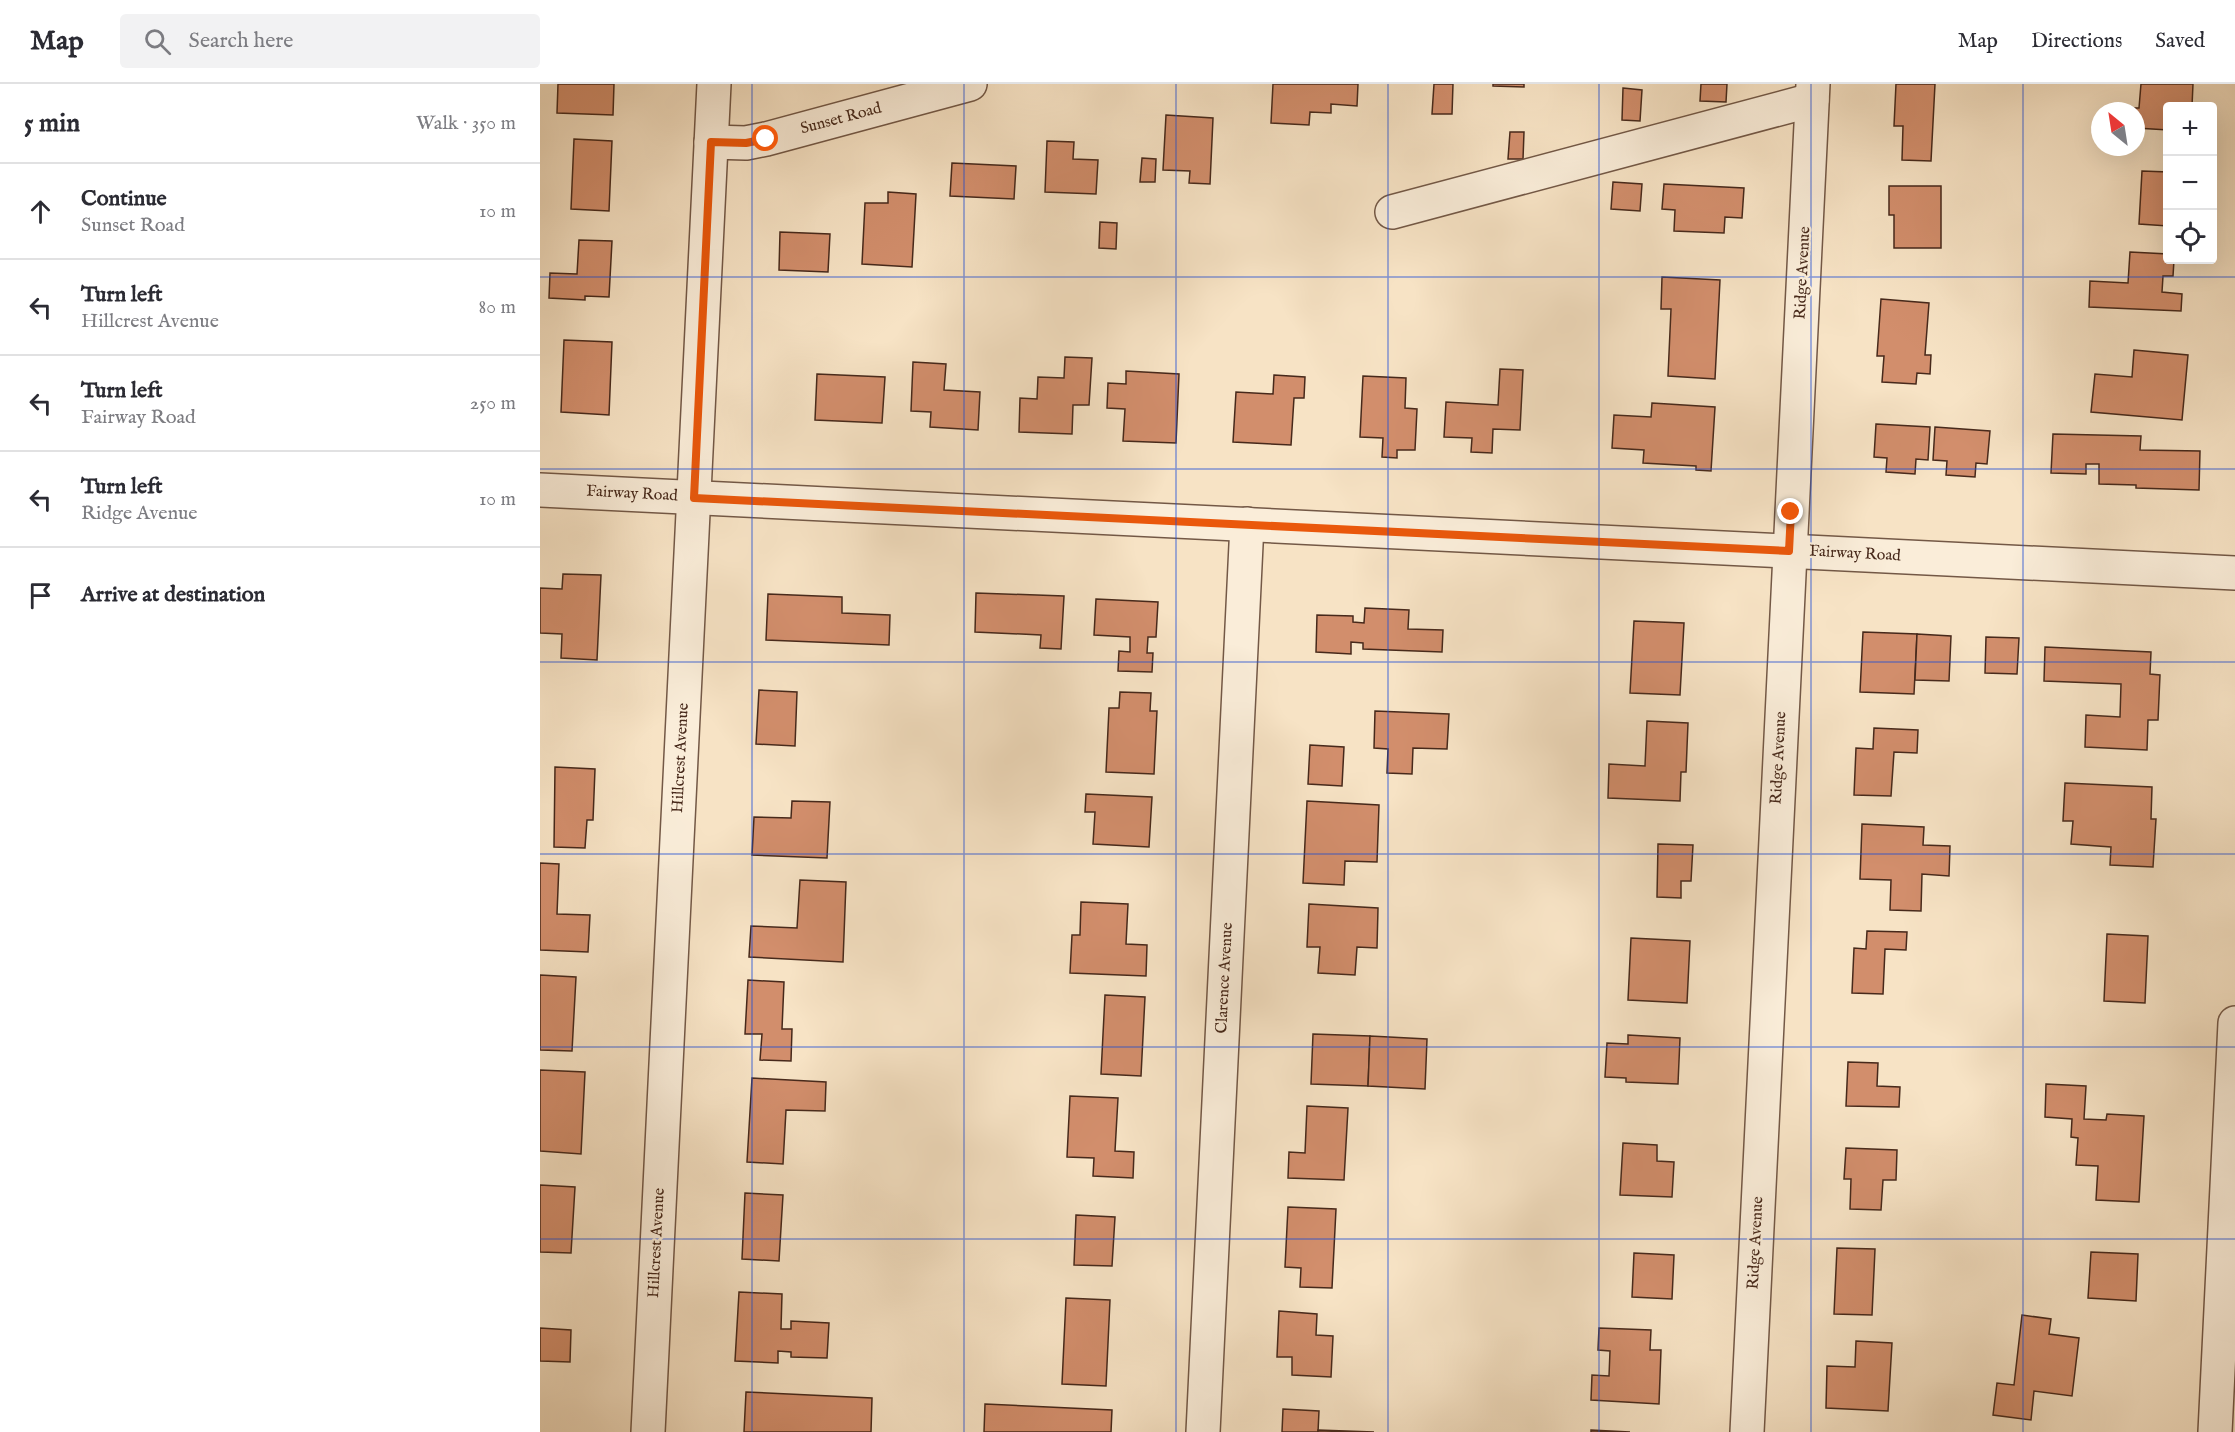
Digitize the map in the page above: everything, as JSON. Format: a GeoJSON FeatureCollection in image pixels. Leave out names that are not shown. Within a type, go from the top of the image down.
{"type":"FeatureCollection","features":[{"type":"Feature","properties":{"kind":"street","name":"Hillcrest Avenue"},"geometry":{"type":"LineString","coordinates":[[648,1432],[714,84]]}},
{"type":"Feature","properties":{"kind":"street","name":"Sunset Road"},"geometry":{"type":"LineString","coordinates":[[711,142],[746,143],[766,139],[970,84]]}},
{"type":"Feature","properties":{"kind":"street"},"geometry":{"type":"LineString","coordinates":[[1392,212],[1812,92]]}},
{"type":"Feature","properties":{"kind":"street","name":"Ridge Avenue"},"geometry":{"type":"LineString","coordinates":[[1747,1432],[1812,92]]}},
{"type":"Feature","properties":{"kind":"street","name":"Fairway Road"},"geometry":{"type":"LineString","coordinates":[[540,490],[2235,573]]}},
{"type":"Feature","properties":{"kind":"street","name":"Clarence Avenue"},"geometry":{"type":"LineString","coordinates":[[1203,1432],[1247,524]]}},
{"type":"Feature","properties":{"kind":"street"},"geometry":{"type":"LineString","coordinates":[[2215,1432],[2235,1023]]}},
{"type":"Feature","properties":{"kind":"building"},"geometry":{"type":"Polygon","coordinates":[[[558,84],[614,84],[613,115],[557,113],[558,84]]]}},
{"type":"Feature","properties":{"kind":"building"},"geometry":{"type":"Polygon","coordinates":[[[1273,84],[1358,84],[1357,106],[1331,104],[1331,113],[1310,112],[1309,125],[1271,123],[1273,84]]]}},
{"type":"Feature","properties":{"kind":"building"},"geometry":{"type":"Polygon","coordinates":[[[1434,84],[1453,84],[1452,114],[1432,114],[1434,84]]]}},
{"type":"Feature","properties":{"kind":"building"},"geometry":{"type":"Polygon","coordinates":[[[1493,84],[1524,84],[1524,87],[1493,86],[1493,84]]]}},
{"type":"Feature","properties":{"kind":"building"},"geometry":{"type":"Polygon","coordinates":[[[1701,84],[1727,84],[1726,102],[1700,101],[1701,84]]]}},
{"type":"Feature","properties":{"kind":"building"},"geometry":{"type":"Polygon","coordinates":[[[1896,84],[1935,84],[1931,161],[1902,160],[1903,126],[1894,126],[1896,84]]]}},
{"type":"Feature","properties":{"kind":"building"},"geometry":{"type":"Polygon","coordinates":[[[2141,84],[2193,84],[2192,102],[2163,102],[2163,130],[2145,129],[2145,102],[2140,102],[2141,84]]]}},
{"type":"Feature","properties":{"kind":"building"},"geometry":{"type":"Polygon","coordinates":[[[1623,88],[1642,90],[1640,121],[1622,120],[1623,88]]]}},
{"type":"Feature","properties":{"kind":"building"},"geometry":{"type":"Polygon","coordinates":[[[1166,115],[1213,118],[1210,184],[1189,183],[1190,171],[1163,170],[1166,115]]]}},
{"type":"Feature","properties":{"kind":"building"},"geometry":{"type":"Polygon","coordinates":[[[1510,132],[1524,132],[1523,159],[1508,159],[1510,132]]]}},
{"type":"Feature","properties":{"kind":"building"},"geometry":{"type":"Polygon","coordinates":[[[574,139],[612,141],[609,211],[571,209],[574,139]]]}},
{"type":"Feature","properties":{"kind":"building"},"geometry":{"type":"Polygon","coordinates":[[[1047,141],[1074,142],[1073,159],[1098,160],[1096,194],[1045,192],[1047,141]]]}},
{"type":"Feature","properties":{"kind":"building"},"geometry":{"type":"Polygon","coordinates":[[[1142,158],[1156,159],[1155,182],[1140,182],[1142,158]]]}},
{"type":"Feature","properties":{"kind":"building"},"geometry":{"type":"Polygon","coordinates":[[[952,163],[1016,166],[1014,199],[950,196],[952,163]]]}},
{"type":"Feature","properties":{"kind":"building"},"geometry":{"type":"Polygon","coordinates":[[[2142,171],[2163,172],[2163,226],[2139,224],[2142,171]]]}},
{"type":"Feature","properties":{"kind":"building"},"geometry":{"type":"Polygon","coordinates":[[[1613,182],[1642,184],[1640,211],[1611,209],[1613,182]]]}},
{"type":"Feature","properties":{"kind":"building"},"geometry":{"type":"Polygon","coordinates":[[[1664,184],[1744,188],[1742,218],[1725,217],[1724,233],[1674,231],[1675,210],[1662,209],[1664,184]]]}},
{"type":"Feature","properties":{"kind":"building"},"geometry":{"type":"Polygon","coordinates":[[[1889,186],[1941,186],[1941,248],[1894,248],[1894,215],[1889,215],[1889,186]]]}},
{"type":"Feature","properties":{"kind":"building"},"geometry":{"type":"Polygon","coordinates":[[[888,192],[916,194],[912,267],[862,264],[865,203],[888,203],[888,192]]]}},
{"type":"Feature","properties":{"kind":"building"},"geometry":{"type":"Polygon","coordinates":[[[1100,222],[1117,223],[1116,249],[1099,248],[1100,222]]]}},
{"type":"Feature","properties":{"kind":"building"},"geometry":{"type":"Polygon","coordinates":[[[780,232],[830,234],[828,272],[779,270],[780,232]]]}},
{"type":"Feature","properties":{"kind":"building"},"geometry":{"type":"Polygon","coordinates":[[[579,240],[612,241],[609,297],[585,296],[585,300],[549,298],[550,273],[577,274],[579,240]]]}},
{"type":"Feature","properties":{"kind":"building"},"geometry":{"type":"Polygon","coordinates":[[[2130,252],[2163,254],[2163,264],[2174,264],[2173,276],[2163,276],[2162,292],[2182,294],[2181,311],[2089,307],[2090,281],[2128,283],[2130,252]]]}},
{"type":"Feature","properties":{"kind":"building"},"geometry":{"type":"Polygon","coordinates":[[[1662,277],[1720,280],[1715,379],[1668,376],[1671,309],[1661,309],[1662,277]]]}},
{"type":"Feature","properties":{"kind":"building"},"geometry":{"type":"Polygon","coordinates":[[[1881,299],[1929,303],[1925,355],[1931,355],[1930,374],[1917,373],[1916,384],[1882,382],[1884,356],[1877,356],[1881,299]]]}},
{"type":"Feature","properties":{"kind":"building"},"geometry":{"type":"Polygon","coordinates":[[[564,340],[612,342],[609,415],[561,412],[564,340]]]}},
{"type":"Feature","properties":{"kind":"building"},"geometry":{"type":"Polygon","coordinates":[[[2134,350],[2188,355],[2182,420],[2091,412],[2095,374],[2132,377],[2134,350]]]}},
{"type":"Feature","properties":{"kind":"building"},"geometry":{"type":"Polygon","coordinates":[[[1065,357],[1092,358],[1089,405],[1073,405],[1072,434],[1019,432],[1020,398],[1037,399],[1038,377],[1064,378],[1065,357]]]}},
{"type":"Feature","properties":{"kind":"building"},"geometry":{"type":"Polygon","coordinates":[[[913,362],[946,364],[944,390],[980,392],[978,430],[930,427],[931,412],[911,411],[913,362]]]}},
{"type":"Feature","properties":{"kind":"building"},"geometry":{"type":"Polygon","coordinates":[[[1500,369],[1523,370],[1520,430],[1493,429],[1492,453],[1471,452],[1472,438],[1444,437],[1446,402],[1498,405],[1500,369]]]}},
{"type":"Feature","properties":{"kind":"building"},"geometry":{"type":"Polygon","coordinates":[[[1126,371],[1179,374],[1176,443],[1123,441],[1125,409],[1107,408],[1108,383],[1126,384],[1126,371]]]}},
{"type":"Feature","properties":{"kind":"building"},"geometry":{"type":"Polygon","coordinates":[[[817,374],[885,377],[882,423],[815,420],[817,374]]]}},
{"type":"Feature","properties":{"kind":"building"},"geometry":{"type":"Polygon","coordinates":[[[1274,375],[1305,377],[1304,398],[1294,398],[1291,445],[1233,442],[1236,392],[1273,394],[1274,375]]]}},
{"type":"Feature","properties":{"kind":"building"},"geometry":{"type":"Polygon","coordinates":[[[1363,376],[1406,378],[1405,408],[1417,409],[1415,450],[1397,450],[1397,458],[1382,457],[1383,438],[1360,437],[1363,376]]]}},
{"type":"Feature","properties":{"kind":"building"},"geometry":{"type":"Polygon","coordinates":[[[1652,403],[1715,407],[1711,471],[1696,470],[1696,466],[1643,463],[1644,450],[1612,448],[1614,415],[1651,417],[1652,403]]]}},
{"type":"Feature","properties":{"kind":"building"},"geometry":{"type":"Polygon","coordinates":[[[1876,424],[1930,427],[1928,460],[1916,459],[1915,474],[1886,472],[1887,458],[1874,457],[1876,424]]]}},
{"type":"Feature","properties":{"kind":"building"},"geometry":{"type":"Polygon","coordinates":[[[1935,427],[1990,431],[1987,464],[1976,463],[1975,477],[1946,475],[1947,461],[1933,460],[1935,427]]]}},
{"type":"Feature","properties":{"kind":"building"},"geometry":{"type":"Polygon","coordinates":[[[2053,434],[2141,436],[2140,450],[2200,451],[2199,490],[2099,484],[2099,464],[2086,464],[2086,474],[2051,473],[2053,434]]]}},
{"type":"Feature","properties":{"kind":"building"},"geometry":{"type":"Polygon","coordinates":[[[563,574],[601,575],[597,660],[561,658],[562,634],[540,633],[540,588],[562,589],[563,574]]]}},
{"type":"Feature","properties":{"kind":"building"},"geometry":{"type":"Polygon","coordinates":[[[976,593],[1064,596],[1061,649],[1040,648],[1041,635],[975,632],[976,593]]]}},
{"type":"Feature","properties":{"kind":"building"},"geometry":{"type":"Polygon","coordinates":[[[768,594],[842,597],[842,613],[890,615],[889,645],[766,640],[768,594]]]}},
{"type":"Feature","properties":{"kind":"building"},"geometry":{"type":"Polygon","coordinates":[[[1096,599],[1158,602],[1156,637],[1148,637],[1147,653],[1153,653],[1152,672],[1118,671],[1119,651],[1130,652],[1130,637],[1094,635],[1096,599]]]}},
{"type":"Feature","properties":{"kind":"building"},"geometry":{"type":"Polygon","coordinates":[[[1365,608],[1409,610],[1408,629],[1443,630],[1442,652],[1363,649],[1363,643],[1351,642],[1351,654],[1316,652],[1317,615],[1353,616],[1353,622],[1364,623],[1365,608]]]}},
{"type":"Feature","properties":{"kind":"building"},"geometry":{"type":"Polygon","coordinates":[[[1634,621],[1684,623],[1680,695],[1630,693],[1634,621]]]}},
{"type":"Feature","properties":{"kind":"building"},"geometry":{"type":"Polygon","coordinates":[[[1863,632],[1917,634],[1914,694],[1860,692],[1863,632]]]}},
{"type":"Feature","properties":{"kind":"building"},"geometry":{"type":"Polygon","coordinates":[[[1917,634],[1951,636],[1949,681],[1915,680],[1917,634]]]}},
{"type":"Feature","properties":{"kind":"building"},"geometry":{"type":"Polygon","coordinates":[[[1986,637],[2019,638],[2017,674],[1985,673],[1986,637]]]}},
{"type":"Feature","properties":{"kind":"building"},"geometry":{"type":"Polygon","coordinates":[[[2045,647],[2151,652],[2150,674],[2160,675],[2158,720],[2148,720],[2147,750],[2085,747],[2086,715],[2120,717],[2121,684],[2044,681],[2045,647]]]}},
{"type":"Feature","properties":{"kind":"building"},"geometry":{"type":"Polygon","coordinates":[[[759,690],[797,692],[795,746],[756,744],[759,690]]]}},
{"type":"Feature","properties":{"kind":"building"},"geometry":{"type":"Polygon","coordinates":[[[1120,692],[1151,693],[1150,711],[1157,711],[1154,774],[1106,772],[1109,708],[1119,708],[1120,692]]]}},
{"type":"Feature","properties":{"kind":"building"},"geometry":{"type":"Polygon","coordinates":[[[1375,711],[1449,714],[1447,749],[1413,748],[1412,774],[1387,773],[1388,749],[1374,748],[1375,711]]]}},
{"type":"Feature","properties":{"kind":"building"},"geometry":{"type":"Polygon","coordinates":[[[1647,721],[1688,723],[1686,772],[1681,772],[1680,801],[1608,798],[1609,764],[1645,766],[1647,721]]]}},
{"type":"Feature","properties":{"kind":"building"},"geometry":{"type":"Polygon","coordinates":[[[1874,728],[1918,730],[1917,753],[1894,752],[1891,796],[1854,795],[1856,748],[1873,749],[1874,728]]]}},
{"type":"Feature","properties":{"kind":"building"},"geometry":{"type":"Polygon","coordinates":[[[1310,745],[1344,747],[1342,786],[1308,784],[1310,745]]]}},
{"type":"Feature","properties":{"kind":"building"},"geometry":{"type":"Polygon","coordinates":[[[555,767],[595,769],[593,820],[587,820],[585,848],[554,847],[555,767]]]}},
{"type":"Feature","properties":{"kind":"building"},"geometry":{"type":"Polygon","coordinates":[[[2065,783],[2152,787],[2151,819],[2156,819],[2153,867],[2110,865],[2111,847],[2071,844],[2073,821],[2063,821],[2065,783]]]}},
{"type":"Feature","properties":{"kind":"building"},"geometry":{"type":"Polygon","coordinates":[[[1086,794],[1152,797],[1149,847],[1093,844],[1095,812],[1085,812],[1086,794]]]}},
{"type":"Feature","properties":{"kind":"building"},"geometry":{"type":"Polygon","coordinates":[[[792,801],[830,802],[827,858],[752,855],[754,817],[791,818],[792,801]]]}},
{"type":"Feature","properties":{"kind":"building"},"geometry":{"type":"Polygon","coordinates":[[[1307,801],[1379,805],[1377,862],[1345,861],[1344,885],[1303,883],[1307,801]]]}},
{"type":"Feature","properties":{"kind":"building"},"geometry":{"type":"Polygon","coordinates":[[[1862,824],[1924,827],[1923,845],[1950,846],[1949,876],[1922,874],[1921,911],[1890,910],[1891,880],[1860,879],[1862,824]]]}},
{"type":"Feature","properties":{"kind":"building"},"geometry":{"type":"Polygon","coordinates":[[[1658,844],[1693,845],[1691,881],[1681,881],[1681,898],[1657,897],[1658,844]]]}},
{"type":"Feature","properties":{"kind":"building"},"geometry":{"type":"Polygon","coordinates":[[[540,863],[559,864],[557,914],[590,915],[588,952],[540,950],[540,863]]]}},
{"type":"Feature","properties":{"kind":"building"},"geometry":{"type":"Polygon","coordinates":[[[800,880],[846,882],[843,962],[749,957],[751,926],[797,928],[800,880]]]}},
{"type":"Feature","properties":{"kind":"building"},"geometry":{"type":"Polygon","coordinates":[[[1081,902],[1128,904],[1126,944],[1147,945],[1146,976],[1070,973],[1072,935],[1080,935],[1081,902]]]}},
{"type":"Feature","properties":{"kind":"building"},"geometry":{"type":"Polygon","coordinates":[[[1309,904],[1378,908],[1377,948],[1357,947],[1355,975],[1318,973],[1320,947],[1307,947],[1309,904]]]}},
{"type":"Feature","properties":{"kind":"building"},"geometry":{"type":"Polygon","coordinates":[[[1867,931],[1907,932],[1906,950],[1885,949],[1883,994],[1852,993],[1854,948],[1866,949],[1867,931]]]}},
{"type":"Feature","properties":{"kind":"building"},"geometry":{"type":"Polygon","coordinates":[[[2107,934],[2148,936],[2145,1003],[2104,1001],[2107,934]]]}},
{"type":"Feature","properties":{"kind":"building"},"geometry":{"type":"Polygon","coordinates":[[[1631,938],[1690,941],[1687,1003],[1628,1000],[1631,938]]]}},
{"type":"Feature","properties":{"kind":"building"},"geometry":{"type":"Polygon","coordinates":[[[540,975],[576,977],[572,1051],[540,1050],[540,975]]]}},
{"type":"Feature","properties":{"kind":"building"},"geometry":{"type":"Polygon","coordinates":[[[748,980],[784,982],[782,1029],[792,1029],[791,1061],[760,1060],[762,1034],[745,1034],[748,980]]]}},
{"type":"Feature","properties":{"kind":"building"},"geometry":{"type":"Polygon","coordinates":[[[1105,995],[1145,997],[1141,1076],[1101,1074],[1105,995]]]}},
{"type":"Feature","properties":{"kind":"building"},"geometry":{"type":"Polygon","coordinates":[[[1313,1034],[1370,1036],[1368,1086],[1311,1084],[1313,1034]]]}},
{"type":"Feature","properties":{"kind":"building"},"geometry":{"type":"Polygon","coordinates":[[[1628,1035],[1680,1038],[1678,1084],[1626,1082],[1626,1078],[1605,1077],[1607,1043],[1628,1044],[1628,1035]]]}},
{"type":"Feature","properties":{"kind":"building"},"geometry":{"type":"Polygon","coordinates":[[[1370,1036],[1427,1039],[1425,1089],[1368,1086],[1370,1036]]]}},
{"type":"Feature","properties":{"kind":"building"},"geometry":{"type":"Polygon","coordinates":[[[1848,1062],[1878,1063],[1877,1086],[1900,1087],[1899,1107],[1846,1106],[1848,1062]]]}},
{"type":"Feature","properties":{"kind":"building"},"geometry":{"type":"Polygon","coordinates":[[[540,1070],[585,1072],[581,1154],[540,1151],[540,1070]]]}},
{"type":"Feature","properties":{"kind":"building"},"geometry":{"type":"Polygon","coordinates":[[[752,1078],[826,1082],[825,1111],[786,1110],[783,1164],[747,1162],[752,1078]]]}},
{"type":"Feature","properties":{"kind":"building"},"geometry":{"type":"Polygon","coordinates":[[[2046,1084],[2086,1086],[2084,1119],[2106,1120],[2107,1114],[2144,1116],[2139,1202],[2096,1200],[2098,1166],[2076,1165],[2078,1138],[2071,1137],[2072,1119],[2045,1117],[2046,1084]]]}},
{"type":"Feature","properties":{"kind":"building"},"geometry":{"type":"Polygon","coordinates":[[[1070,1096],[1118,1098],[1115,1151],[1134,1152],[1133,1178],[1093,1176],[1094,1158],[1067,1157],[1070,1096]]]}},
{"type":"Feature","properties":{"kind":"building"},"geometry":{"type":"Polygon","coordinates":[[[1307,1106],[1348,1108],[1344,1180],[1288,1178],[1289,1152],[1305,1153],[1307,1106]]]}},
{"type":"Feature","properties":{"kind":"building"},"geometry":{"type":"Polygon","coordinates":[[[1623,1143],[1657,1145],[1657,1161],[1674,1162],[1672,1197],[1620,1195],[1623,1143]]]}},
{"type":"Feature","properties":{"kind":"building"},"geometry":{"type":"Polygon","coordinates":[[[1846,1148],[1897,1150],[1896,1180],[1883,1180],[1881,1210],[1850,1209],[1851,1179],[1844,1179],[1846,1148]]]}},
{"type":"Feature","properties":{"kind":"building"},"geometry":{"type":"Polygon","coordinates":[[[540,1185],[575,1187],[571,1253],[540,1252],[540,1185]]]}},
{"type":"Feature","properties":{"kind":"building"},"geometry":{"type":"Polygon","coordinates":[[[745,1193],[783,1195],[779,1261],[742,1259],[745,1193]]]}},
{"type":"Feature","properties":{"kind":"building"},"geometry":{"type":"Polygon","coordinates":[[[1288,1207],[1336,1209],[1332,1288],[1300,1287],[1301,1268],[1285,1267],[1288,1207]]]}},
{"type":"Feature","properties":{"kind":"building"},"geometry":{"type":"Polygon","coordinates":[[[1076,1215],[1115,1217],[1112,1266],[1074,1265],[1076,1215]]]}},
{"type":"Feature","properties":{"kind":"building"},"geometry":{"type":"Polygon","coordinates":[[[1837,1248],[1875,1249],[1872,1315],[1834,1314],[1837,1248]]]}},
{"type":"Feature","properties":{"kind":"building"},"geometry":{"type":"Polygon","coordinates":[[[2091,1252],[2138,1254],[2136,1301],[2088,1298],[2091,1252]]]}},
{"type":"Feature","properties":{"kind":"building"},"geometry":{"type":"Polygon","coordinates":[[[1634,1253],[1674,1255],[1672,1299],[1632,1297],[1634,1253]]]}},
{"type":"Feature","properties":{"kind":"building"},"geometry":{"type":"Polygon","coordinates":[[[739,1292],[782,1294],[781,1329],[791,1329],[791,1321],[829,1323],[827,1358],[791,1357],[791,1352],[778,1351],[778,1363],[735,1361],[739,1292]]]}},
{"type":"Feature","properties":{"kind":"building"},"geometry":{"type":"Polygon","coordinates":[[[1066,1298],[1110,1300],[1106,1386],[1062,1384],[1066,1298]]]}},
{"type":"Feature","properties":{"kind":"building"},"geometry":{"type":"Polygon","coordinates":[[[1279,1311],[1317,1314],[1316,1335],[1333,1336],[1331,1377],[1292,1375],[1292,1357],[1277,1357],[1279,1311]]]}},
{"type":"Feature","properties":{"kind":"building"},"geometry":{"type":"Polygon","coordinates":[[[2022,1315],[2051,1319],[2049,1334],[2079,1338],[2072,1396],[2034,1391],[2031,1420],[1993,1415],[1997,1383],[2014,1385],[2022,1315]]]}},
{"type":"Feature","properties":{"kind":"building"},"geometry":{"type":"Polygon","coordinates":[[[540,1328],[571,1330],[570,1362],[540,1361],[540,1328]]]}},
{"type":"Feature","properties":{"kind":"building"},"geometry":{"type":"Polygon","coordinates":[[[1599,1328],[1651,1330],[1650,1350],[1661,1350],[1659,1404],[1591,1400],[1592,1375],[1609,1376],[1610,1351],[1598,1350],[1599,1328]]]}},
{"type":"Feature","properties":{"kind":"building"},"geometry":{"type":"Polygon","coordinates":[[[1856,1341],[1892,1343],[1888,1411],[1826,1408],[1827,1366],[1855,1367],[1856,1341]]]}},
{"type":"Feature","properties":{"kind":"building"},"geometry":{"type":"Polygon","coordinates":[[[746,1392],[872,1398],[871,1432],[744,1432],[746,1392]]]}},
{"type":"Feature","properties":{"kind":"building"},"geometry":{"type":"Polygon","coordinates":[[[985,1404],[1112,1410],[1111,1432],[984,1432],[985,1404]]]}},
{"type":"Feature","properties":{"kind":"building"},"geometry":{"type":"Polygon","coordinates":[[[1283,1409],[1319,1411],[1318,1432],[1282,1432],[1283,1409]]]}},
{"type":"Feature","properties":{"kind":"building"},"geometry":{"type":"Polygon","coordinates":[[[1318,1430],[1374,1432],[1318,1432],[1318,1430]]]}},
{"type":"Feature","properties":{"kind":"building"},"geometry":{"type":"Polygon","coordinates":[[[1591,1430],[1630,1432],[1591,1432],[1591,1430]]]}},
{"type":"Feature","properties":{"kind":"route"},"geometry":{"type":"LineString","coordinates":[[766,139],[746,143],[711,142],[694,498],[1789,551],[1791,512]]}}]}
